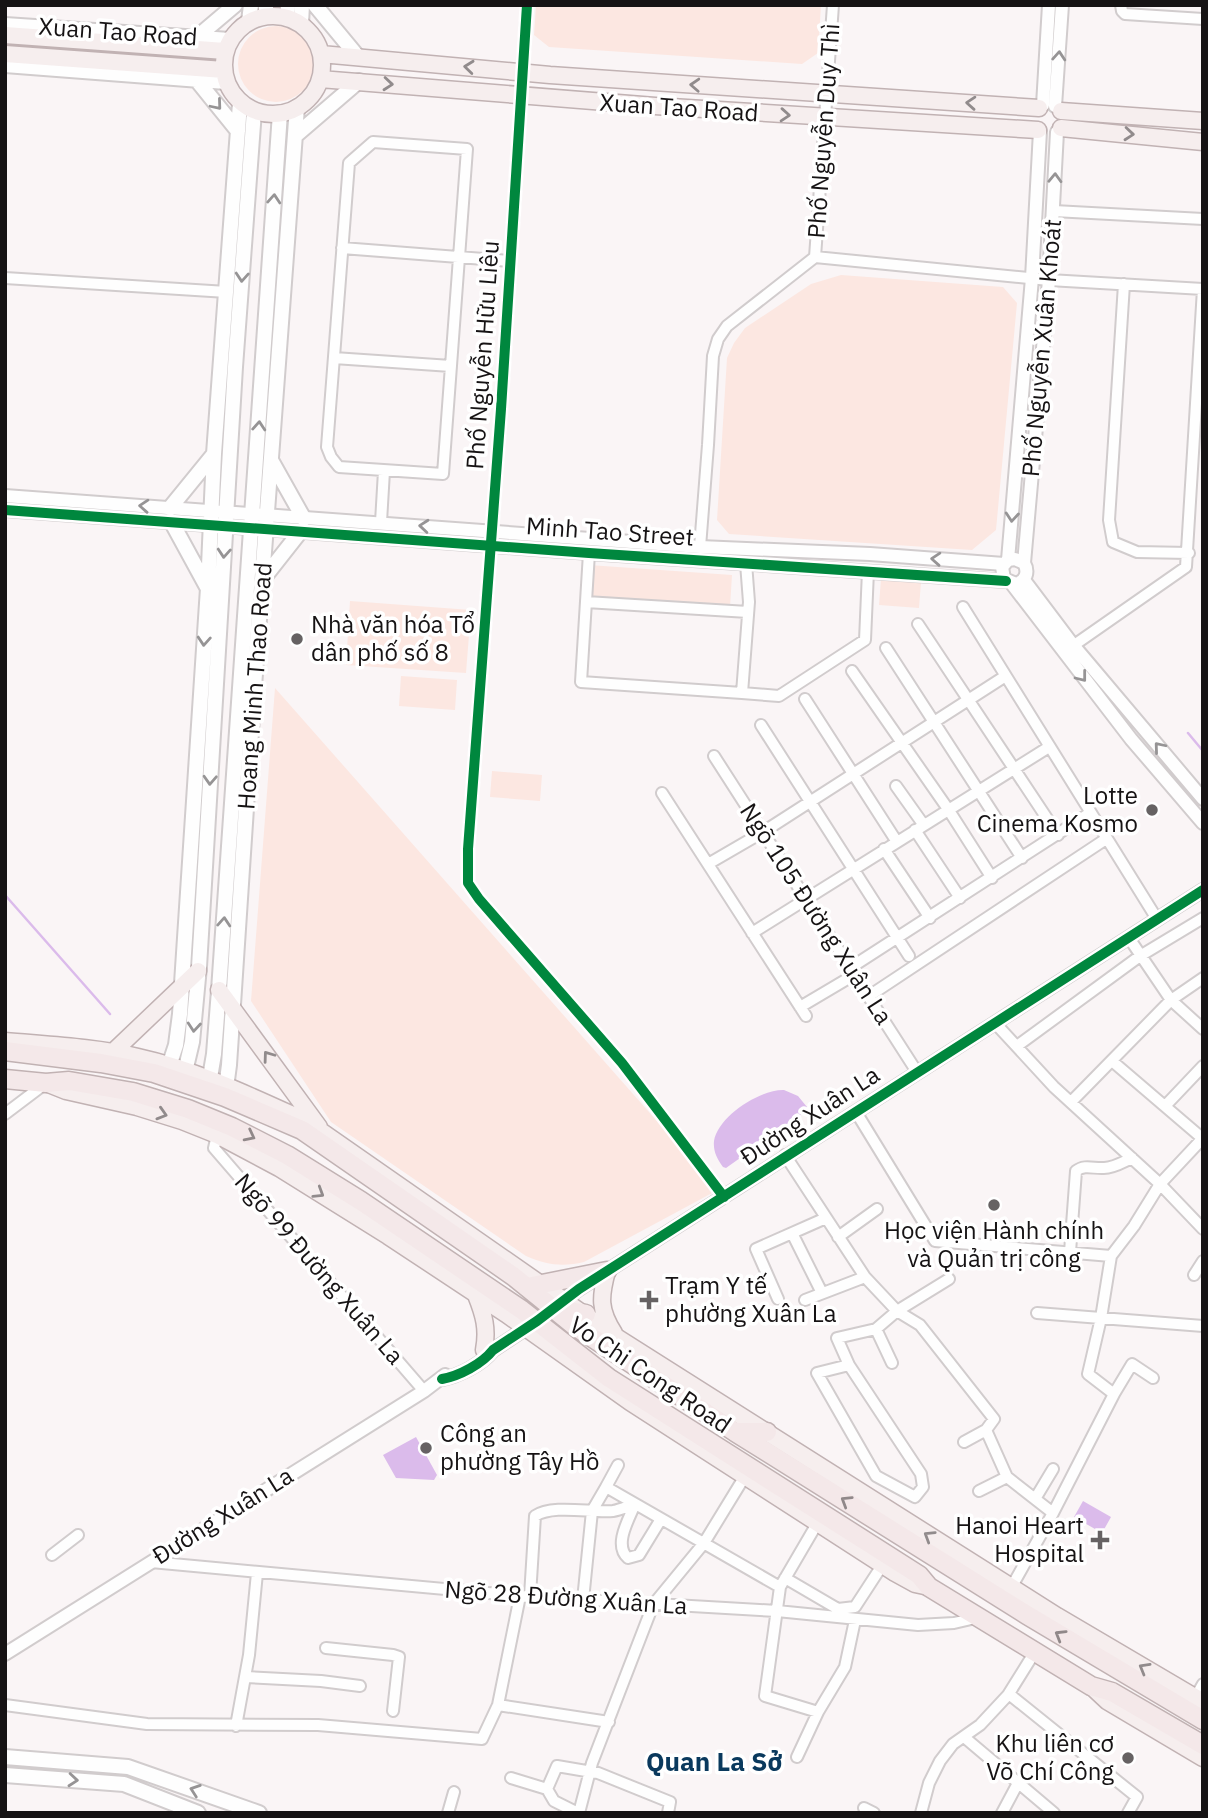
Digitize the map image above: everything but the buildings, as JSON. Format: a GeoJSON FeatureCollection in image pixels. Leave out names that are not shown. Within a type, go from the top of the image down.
{"type":"FeatureCollection","features":[{"type":"Feature","properties":{"kind":"highway","name":"Vo Chi Cong Road"},"geometry":{"type":"LineString","coordinates":[[5,1051],[87,1061],[126,1059],[217,1088],[302,1130],[535,1285],[559,1304],[597,1342],[735,1432],[1039,1622],[1203,1720]]}},
{"type":"Feature","properties":{"kind":"highway","name":"Vo Chi Cong Road"},"geometry":{"type":"LineString","coordinates":[[5,1079],[46,1083],[69,1080],[133,1092],[180,1106],[232,1127],[287,1155],[361,1201],[570,1354],[919,1575],[929,1587],[1091,1686],[1112,1692],[1203,1745]]}},
{"type":"Feature","properties":{"kind":"highway"},"geometry":{"type":"LineString","coordinates":[[272,1116],[315,1127]]}},
{"type":"Feature","properties":{"kind":"highway"},"geometry":{"type":"LineString","coordinates":[[535,1285],[607,1271]]}},
{"type":"Feature","properties":{"kind":"highway"},"geometry":{"type":"LineString","coordinates":[[559,1304],[586,1314]]}},
{"type":"Feature","properties":{"kind":"highway"},"geometry":{"type":"LineString","coordinates":[[506,1314],[532,1325]]}},
{"type":"Feature","properties":{"kind":"highway"},"geometry":{"type":"LineString","coordinates":[[735,1432],[767,1432]]}},
{"type":"Feature","properties":{"kind":"main road"},"geometry":{"type":"LineString","coordinates":[[196,38],[235,5]]}},
{"type":"Feature","properties":{"kind":"main road"},"geometry":{"type":"LineString","coordinates":[[292,16],[302,5]]}},
{"type":"Feature","properties":{"kind":"main road"},"geometry":{"type":"LineString","coordinates":[[315,5],[358,57]]}},
{"type":"Feature","properties":{"kind":"main road"},"geometry":{"type":"LineString","coordinates":[[266,10],[275,15],[292,16],[316,40],[321,54],[320,79],[316,88],[306,102],[280,113],[247,107],[225,76],[228,45],[250,13],[266,10]]}},
{"type":"Feature","properties":{"kind":"main road","name":"Xuan Tao Road"},"geometry":{"type":"LineString","coordinates":[[5,24],[196,38],[228,45]]}},
{"type":"Feature","properties":{"kind":"main road","name":"Xuan Tao Road"},"geometry":{"type":"LineString","coordinates":[[5,35],[228,45]]}},
{"type":"Feature","properties":{"kind":"main road","name":"Xuan Tao Road"},"geometry":{"type":"LineString","coordinates":[[5,54],[225,76]]}},
{"type":"Feature","properties":{"kind":"main road","name":"Xuan Tao Road"},"geometry":{"type":"LineString","coordinates":[[320,79],[826,118],[1039,131],[1047,134],[1053,115],[828,93],[523,72],[321,54]]}},
{"type":"Feature","properties":{"kind":"main road","name":"Xuan Tao Road"},"geometry":{"type":"LineString","coordinates":[[5,65],[196,79],[225,76]]}},
{"type":"Feature","properties":{"kind":"main road"},"geometry":{"type":"LineString","coordinates":[[196,79],[239,131]]}},
{"type":"Feature","properties":{"kind":"main road"},"geometry":{"type":"LineString","coordinates":[[295,136],[359,81]]}},
{"type":"Feature","properties":{"kind":"main road","name":"Hoang Minh Thao Road"},"geometry":{"type":"LineString","coordinates":[[176,1073],[176,1045],[215,589],[227,512],[227,292],[239,131],[247,107]]}},
{"type":"Feature","properties":{"kind":"main road","name":"Hoang Minh Thao Road"},"geometry":{"type":"LineString","coordinates":[[176,1073],[192,1042],[198,971],[215,589],[211,518],[214,454],[229,366],[247,107]]}},
{"type":"Feature","properties":{"kind":"main road","name":"Hoang Minh Thao Road"},"geometry":{"type":"LineString","coordinates":[[217,1088],[214,1054],[219,990],[297,107]]}},
{"type":"Feature","properties":{"kind":"main road","name":"Hoang Minh Thao Road"},"geometry":{"type":"LineString","coordinates":[[264,460],[280,113]]}},
{"type":"Feature","properties":{"kind":"main road"},"geometry":{"type":"LineString","coordinates":[[1053,115],[1203,142]]}},
{"type":"Feature","properties":{"kind":"main road"},"geometry":{"type":"LineString","coordinates":[[1039,131],[1034,116],[1203,121]]}},
{"type":"Feature","properties":{"kind":"main road"},"geometry":{"type":"LineString","coordinates":[[214,454],[168,516],[215,589]]}},
{"type":"Feature","properties":{"kind":"main road"},"geometry":{"type":"LineString","coordinates":[[262,580],[302,525],[264,460]]}},
{"type":"Feature","properties":{"kind":"main road","name":"Hoang Minh Thao Road"},"geometry":{"type":"LineString","coordinates":[[217,1088],[233,1008],[247,686],[262,580],[260,515]]}},
{"type":"Feature","properties":{"kind":"main road"},"geometry":{"type":"LineString","coordinates":[[5,1041],[126,1059],[181,986],[198,971]]}},
{"type":"Feature","properties":{"kind":"main road"},"geometry":{"type":"LineString","coordinates":[[219,990],[315,1127]]}},
{"type":"Feature","properties":{"kind":"main road","name":"Vo Chi Cong Road"},"geometry":{"type":"LineString","coordinates":[[46,1083],[66,1091],[149,1110],[182,1121],[216,1142],[309,1186],[506,1314]]}},
{"type":"Feature","properties":{"kind":"main road","name":"Vo Chi Cong Road"},"geometry":{"type":"LineString","coordinates":[[217,1088],[315,1127],[497,1260]]}},
{"type":"Feature","properties":{"kind":"main road"},"geometry":{"type":"LineString","coordinates":[[607,1271],[601,1298],[605,1318],[618,1338]]}},
{"type":"Feature","properties":{"kind":"main road"},"geometry":{"type":"LineString","coordinates":[[476,1295],[485,1317],[488,1350]]}},
{"type":"Feature","properties":{"kind":"main road","name":"Vo Chi Cong Road"},"geometry":{"type":"LineString","coordinates":[[586,1314],[618,1338],[1011,1588],[1200,1695]]}},
{"type":"Feature","properties":{"kind":"main road","name":"Vo Chi Cong Road"},"geometry":{"type":"LineString","coordinates":[[570,1354],[745,1476],[915,1584],[929,1587]]}},
{"type":"Feature","properties":{"kind":"main road"},"geometry":{"type":"LineString","coordinates":[[1091,1686],[1108,1701],[1203,1758]]}},
{"type":"Feature","properties":{"kind":"main road"},"geometry":{"type":"LineString","coordinates":[[5,1757],[128,1767],[259,1813]]}},
{"type":"Feature","properties":{"kind":"main road"},"geometry":{"type":"LineString","coordinates":[[5,1775],[124,1784],[177,1809],[198,1813]]}},
{"type":"Feature","properties":{"kind":"street","name":"Phố Nguyễn Hữu Liêu"},"geometry":{"type":"LineString","coordinates":[[527,5],[467,857],[468,883],[472,891],[622,1063],[724,1197]]}},
{"type":"Feature","properties":{"kind":"street","name":"Phố Nguyễn Duy Thì"},"geometry":{"type":"LineString","coordinates":[[700,547],[713,356],[718,339],[727,326],[815,257],[833,5]]}},
{"type":"Feature","properties":{"kind":"street","name":"Phố Nguyễn Xuân Khoát"},"geometry":{"type":"LineString","coordinates":[[1024,563],[1054,211],[1049,5]]}},
{"type":"Feature","properties":{"kind":"street","name":"Phố Nguyễn Xuân Khoát"},"geometry":{"type":"LineString","coordinates":[[1053,115],[1062,5]]}},
{"type":"Feature","properties":{"kind":"street"},"geometry":{"type":"LineString","coordinates":[[1121,5],[1125,14],[1203,19]]}},
{"type":"Feature","properties":{"kind":"street"},"geometry":{"type":"LineString","coordinates":[[1039,131],[1032,278],[1006,562],[1001,571],[1014,581],[1068,649],[1131,739],[1203,823]]}},
{"type":"Feature","properties":{"kind":"street"},"geometry":{"type":"LineString","coordinates":[[373,142],[467,149],[459,257],[443,474],[340,467],[327,447],[349,163],[373,142]]}},
{"type":"Feature","properties":{"kind":"street"},"geometry":{"type":"LineString","coordinates":[[1054,211],[1203,219]]}},
{"type":"Feature","properties":{"kind":"street"},"geometry":{"type":"LineString","coordinates":[[342,248],[510,261]]}},
{"type":"Feature","properties":{"kind":"street"},"geometry":{"type":"LineString","coordinates":[[815,257],[1049,280],[1203,289],[1198,471],[1186,567],[1068,649]]}},
{"type":"Feature","properties":{"kind":"street"},"geometry":{"type":"LineString","coordinates":[[5,278],[227,292]]}},
{"type":"Feature","properties":{"kind":"street"},"geometry":{"type":"LineString","coordinates":[[1124,284],[1110,534],[1113,542],[1138,552],[1189,553]]}},
{"type":"Feature","properties":{"kind":"street"},"geometry":{"type":"LineString","coordinates":[[334,358],[451,366]]}},
{"type":"Feature","properties":{"kind":"street"},"geometry":{"type":"LineString","coordinates":[[381,523],[384,471]]}},
{"type":"Feature","properties":{"kind":"street"},"geometry":{"type":"LineString","coordinates":[[5,496],[168,516]]}},
{"type":"Feature","properties":{"kind":"street"},"geometry":{"type":"LineString","coordinates":[[5,510],[211,518]]}},
{"type":"Feature","properties":{"kind":"street","name":"Minh Tao Street"},"geometry":{"type":"LineString","coordinates":[[211,518],[227,512],[260,515],[302,525],[381,523],[700,547],[1006,562]]}},
{"type":"Feature","properties":{"kind":"street","name":"Minh Tao Street"},"geometry":{"type":"LineString","coordinates":[[211,518],[590,553],[1014,581]]}},
{"type":"Feature","properties":{"kind":"street"},"geometry":{"type":"LineString","coordinates":[[590,553],[581,682],[779,696],[865,640],[868,571]]}},
{"type":"Feature","properties":{"kind":"street"},"geometry":{"type":"LineString","coordinates":[[1006,562],[1015,559],[1024,563],[1027,573],[1014,581]]}},
{"type":"Feature","properties":{"kind":"street"},"geometry":{"type":"LineString","coordinates":[[742,693],[748,612],[746,563]]}},
{"type":"Feature","properties":{"kind":"street"},"geometry":{"type":"LineString","coordinates":[[586,601],[748,612]]}},
{"type":"Feature","properties":{"kind":"street"},"geometry":{"type":"LineString","coordinates":[[963,607],[1004,677],[1157,919]]}},
{"type":"Feature","properties":{"kind":"street"},"geometry":{"type":"LineString","coordinates":[[918,624],[1058,835]]}},
{"type":"Feature","properties":{"kind":"street"},"geometry":{"type":"LineString","coordinates":[[886,648],[1022,858]]}},
{"type":"Feature","properties":{"kind":"street"},"geometry":{"type":"LineString","coordinates":[[1068,649],[1203,799]]}},
{"type":"Feature","properties":{"kind":"street"},"geometry":{"type":"LineString","coordinates":[[852,671],[948,809],[992,878]]}},
{"type":"Feature","properties":{"kind":"street"},"geometry":{"type":"LineString","coordinates":[[708,864],[763,832],[1004,677]]}},
{"type":"Feature","properties":{"kind":"street"},"geometry":{"type":"LineString","coordinates":[[805,699],[897,842]]}},
{"type":"Feature","properties":{"kind":"street"},"geometry":{"type":"LineString","coordinates":[[761,725],[909,956]]}},
{"type":"Feature","properties":{"kind":"street"},"geometry":{"type":"LineString","coordinates":[[752,933],[1049,747]]}},
{"type":"Feature","properties":{"kind":"street","name":"Ngõ 105 Đường Xuân La"},"geometry":{"type":"LineString","coordinates":[[714,756],[917,1072]]}},
{"type":"Feature","properties":{"kind":"street"},"geometry":{"type":"LineString","coordinates":[[896,786],[960,898]]}},
{"type":"Feature","properties":{"kind":"street"},"geometry":{"type":"LineString","coordinates":[[662,793],[803,1012],[897,938],[1090,813]]}},
{"type":"Feature","properties":{"kind":"street"},"geometry":{"type":"LineString","coordinates":[[869,996],[1106,839]]}},
{"type":"Feature","properties":{"kind":"street"},"geometry":{"type":"LineString","coordinates":[[884,849],[930,918]]}},
{"type":"Feature","properties":{"kind":"street","name":"Đường Xuân La"},"geometry":{"type":"LineString","coordinates":[[5,1654],[424,1391],[442,1379],[449,1370],[532,1325],[607,1271],[785,1155],[1203,890]]}},
{"type":"Feature","properties":{"kind":"street"},"geometry":{"type":"LineString","coordinates":[[1017,1046],[1140,956],[1203,918]]}},
{"type":"Feature","properties":{"kind":"street"},"geometry":{"type":"LineString","coordinates":[[1129,938],[1171,1000],[1203,1029]]}},
{"type":"Feature","properties":{"kind":"street"},"geometry":{"type":"LineString","coordinates":[[1071,1102],[1171,1000],[1203,978]]}},
{"type":"Feature","properties":{"kind":"street"},"geometry":{"type":"LineString","coordinates":[[995,1023],[1071,1102],[1160,1184],[1203,1229]]}},
{"type":"Feature","properties":{"kind":"street"},"geometry":{"type":"LineString","coordinates":[[1112,1061],[1203,1138],[1160,1184],[1134,1226],[1111,1256],[1088,1374],[1114,1394]]}},
{"type":"Feature","properties":{"kind":"street"},"geometry":{"type":"LineString","coordinates":[[1166,1105],[1203,1066]]}},
{"type":"Feature","properties":{"kind":"street"},"geometry":{"type":"LineString","coordinates":[[5,1114],[46,1083]]}},
{"type":"Feature","properties":{"kind":"street"},"geometry":{"type":"LineString","coordinates":[[856,1112],[935,1241],[1111,1256]]}},
{"type":"Feature","properties":{"kind":"street","name":"Ngõ 99 Đường Xuân La"},"geometry":{"type":"LineString","coordinates":[[216,1142],[424,1391]]}},
{"type":"Feature","properties":{"kind":"street"},"geometry":{"type":"LineString","coordinates":[[785,1155],[865,1277],[897,1311],[920,1325],[994,1419],[986,1430],[964,1442]]}},
{"type":"Feature","properties":{"kind":"street"},"geometry":{"type":"LineString","coordinates":[[1070,1252],[1076,1171],[1084,1167],[1116,1166],[1132,1158]]}},
{"type":"Feature","properties":{"kind":"street"},"geometry":{"type":"LineString","coordinates":[[838,1237],[877,1209]]}},
{"type":"Feature","properties":{"kind":"street"},"geometry":{"type":"LineString","coordinates":[[778,1299],[756,1249],[826,1218]]}},
{"type":"Feature","properties":{"kind":"street"},"geometry":{"type":"LineString","coordinates":[[792,1233],[822,1293]]}},
{"type":"Feature","properties":{"kind":"street"},"geometry":{"type":"LineString","coordinates":[[1194,1275],[1203,1261]]}},
{"type":"Feature","properties":{"kind":"street"},"geometry":{"type":"LineString","coordinates":[[805,1300],[865,1277]]}},
{"type":"Feature","properties":{"kind":"street"},"geometry":{"type":"LineString","coordinates":[[849,1365],[817,1373],[876,1476],[915,1497],[923,1487],[921,1474],[849,1365],[837,1338],[876,1329],[897,1311],[949,1279]]}},
{"type":"Feature","properties":{"kind":"street"},"geometry":{"type":"LineString","coordinates":[[1037,1312],[1203,1326]]}},
{"type":"Feature","properties":{"kind":"street"},"geometry":{"type":"LineString","coordinates":[[876,1329],[892,1363]]}},
{"type":"Feature","properties":{"kind":"street"},"geometry":{"type":"LineString","coordinates":[[1011,1588],[1132,1364],[1153,1378]]}},
{"type":"Feature","properties":{"kind":"street"},"geometry":{"type":"LineString","coordinates":[[986,1430],[1007,1478],[1053,1513]]}},
{"type":"Feature","properties":{"kind":"street"},"geometry":{"type":"LineString","coordinates":[[583,1600],[592,1511],[618,1465]]}},
{"type":"Feature","properties":{"kind":"street"},"geometry":{"type":"LineString","coordinates":[[1035,1499],[1053,1469]]}},
{"type":"Feature","properties":{"kind":"street"},"geometry":{"type":"LineString","coordinates":[[511,1778],[547,1789],[554,1801],[579,1813],[589,1772],[653,1605],[704,1543],[745,1476]]}},
{"type":"Feature","properties":{"kind":"street"},"geometry":{"type":"LineString","coordinates":[[979,1491],[1007,1478]]}},
{"type":"Feature","properties":{"kind":"street"},"geometry":{"type":"LineString","coordinates":[[606,1487],[704,1543],[838,1609],[855,1607],[883,1564]]}},
{"type":"Feature","properties":{"kind":"street"},"geometry":{"type":"LineString","coordinates":[[5,1705],[147,1724],[318,1725],[482,1739],[498,1705],[525,1596],[535,1516],[548,1511],[615,1511],[635,1504]]}},
{"type":"Feature","properties":{"kind":"street"},"geometry":{"type":"LineString","coordinates":[[635,1504],[621,1546],[628,1558],[639,1555],[661,1519]]}},
{"type":"Feature","properties":{"kind":"street"},"geometry":{"type":"LineString","coordinates":[[818,1522],[783,1582],[765,1696],[818,1712]]}},
{"type":"Feature","properties":{"kind":"street"},"geometry":{"type":"LineString","coordinates":[[52,1555],[78,1535]]}},
{"type":"Feature","properties":{"kind":"street","name":"Ngõ 28 Đường Xuân La"},"geometry":{"type":"LineString","coordinates":[[151,1562],[525,1596],[778,1611],[918,1625],[954,1623],[980,1617]]}},
{"type":"Feature","properties":{"kind":"street"},"geometry":{"type":"LineString","coordinates":[[236,1726],[246,1677],[257,1573]]}},
{"type":"Feature","properties":{"kind":"street"},"geometry":{"type":"LineString","coordinates":[[797,1757],[818,1712],[845,1667],[855,1620]]}},
{"type":"Feature","properties":{"kind":"street"},"geometry":{"type":"LineString","coordinates":[[326,1648],[399,1657],[393,1711]]}},
{"type":"Feature","properties":{"kind":"street"},"geometry":{"type":"LineString","coordinates":[[920,1813],[929,1783],[940,1761],[953,1744],[981,1724],[1009,1694],[1036,1650]]}},
{"type":"Feature","properties":{"kind":"street"},"geometry":{"type":"LineString","coordinates":[[246,1677],[360,1686]]}},
{"type":"Feature","properties":{"kind":"street"},"geometry":{"type":"LineString","coordinates":[[1009,1694],[1137,1797],[1128,1813]]}},
{"type":"Feature","properties":{"kind":"street"},"geometry":{"type":"LineString","coordinates":[[498,1705],[609,1722]]}},
{"type":"Feature","properties":{"kind":"street"},"geometry":{"type":"LineString","coordinates":[[964,1737],[1054,1813]]}},
{"type":"Feature","properties":{"kind":"street"},"geometry":{"type":"LineString","coordinates":[[547,1789],[557,1766],[598,1773],[670,1802],[668,1813]]}},
{"type":"Feature","properties":{"kind":"street"},"geometry":{"type":"LineString","coordinates":[[1002,1813],[1018,1783]]}},
{"type":"Feature","properties":{"kind":"street"},"geometry":{"type":"LineString","coordinates":[[448,1813],[454,1792]]}},
{"type":"Feature","properties":{"kind":"shaded area"},"geometry":{"type":"Polygon","coordinates":[[[536,5],[821,5],[818,53],[802,64],[549,47],[534,35],[536,5]]]}},
{"type":"Feature","properties":{"kind":"shaded area"},"geometry":{"type":"Polygon","coordinates":[[[276,26],[290,29],[303,37],[311,50],[314,64],[311,78],[303,91],[290,99],[276,102],[262,99],[249,91],[241,78],[238,64],[241,50],[249,37],[262,29],[276,26]]]}},
{"type":"Feature","properties":{"kind":"shaded area"},"geometry":{"type":"Polygon","coordinates":[[[841,275],[1003,287],[1017,303],[996,530],[972,550],[729,534],[717,520],[727,358],[734,343],[745,328],[811,284],[841,275]]]}},
{"type":"Feature","properties":{"kind":"shaded area"},"geometry":{"type":"Polygon","coordinates":[[[589,565],[732,575],[730,607],[587,598],[589,565]]]}},
{"type":"Feature","properties":{"kind":"shaded area"},"geometry":{"type":"Polygon","coordinates":[[[881,579],[921,582],[919,608],[879,605],[881,579]]]}},
{"type":"Feature","properties":{"kind":"shaded area"},"geometry":{"type":"Polygon","coordinates":[[[350,601],[471,610],[466,673],[346,665],[350,601]]]}},
{"type":"Feature","properties":{"kind":"shaded area"},"geometry":{"type":"Polygon","coordinates":[[[401,676],[457,680],[455,710],[399,706],[401,676]]]}},
{"type":"Feature","properties":{"kind":"shaded area"},"geometry":{"type":"Polygon","coordinates":[[[275,688],[656,1120],[714,1192],[584,1262],[562,1265],[548,1263],[526,1256],[331,1122],[251,1001],[275,688]]]}},
{"type":"Feature","properties":{"kind":"shaded area"},"geometry":{"type":"Polygon","coordinates":[[[492,771],[542,775],[540,801],[490,797],[492,771]]]}},
{"type":"Feature","properties":{"kind":"shaded area"},"geometry":{"type":"Polygon","coordinates":[[[784,1090],[798,1096],[807,1107],[806,1111],[726,1168],[723,1167],[716,1155],[714,1141],[723,1122],[753,1099],[784,1090]]]}},
{"type":"Feature","properties":{"kind":"shaded area"},"geometry":{"type":"Polygon","coordinates":[[[416,1437],[437,1475],[434,1480],[396,1478],[383,1455],[416,1437]]]}},
{"type":"Feature","properties":{"kind":"shaded area"},"geometry":{"type":"Polygon","coordinates":[[[1083,1501],[1111,1517],[1102,1533],[1074,1517],[1083,1501]]]}},
{"type":"Feature","properties":{"kind":"waterway"},"geometry":{"type":"LineString","coordinates":[[1188,733],[1203,751]]}},
{"type":"Feature","properties":{"kind":"waterway"},"geometry":{"type":"LineString","coordinates":[[5,895],[110,1014]]}},
{"type":"Feature","properties":{"kind":"cycle path"},"geometry":{"type":"LineString","coordinates":[[527,5],[501,409],[468,849],[468,883],[622,1063],[724,1197]]}},
{"type":"Feature","properties":{"kind":"cycle path"},"geometry":{"type":"LineString","coordinates":[[5,510],[1006,581]]}},
{"type":"Feature","properties":{"kind":"cycle path"},"geometry":{"type":"LineString","coordinates":[[442,1379],[477,1365],[493,1350],[579,1289],[1203,890]]}},
{"type":"Feature","properties":{"kind":"place","name":"Nhà văn hóa Tổ dân phố số 8"},"geometry":{"type":"Point","coordinates":[297,639]}},
{"type":"Feature","properties":{"kind":"place","name":"Lotte Cinema Kosmo"},"geometry":{"type":"Point","coordinates":[1152,810]}},
{"type":"Feature","properties":{"kind":"place","name":"Học viện Hành chính và Quản trị công"},"geometry":{"type":"Point","coordinates":[994,1205]}},
{"type":"Feature","properties":{"kind":"place","name":"Trạm Y tế phường Xuân La"},"geometry":{"type":"Point","coordinates":[649,1300]}},
{"type":"Feature","properties":{"kind":"place","name":"Công an phường Tây Hồ"},"geometry":{"type":"Point","coordinates":[426,1448]}},
{"type":"Feature","properties":{"kind":"place","name":"Hanoi Heart Hospital"},"geometry":{"type":"Point","coordinates":[1100,1540]}},
{"type":"Feature","properties":{"kind":"place","name":"Khu liên cơ Võ Chí Công"},"geometry":{"type":"Point","coordinates":[1128,1758]}},
{"type":"Feature","properties":{"kind":"district","name":"Quan La Sở"},"geometry":{"type":"Point","coordinates":[714,1762]}}]}
